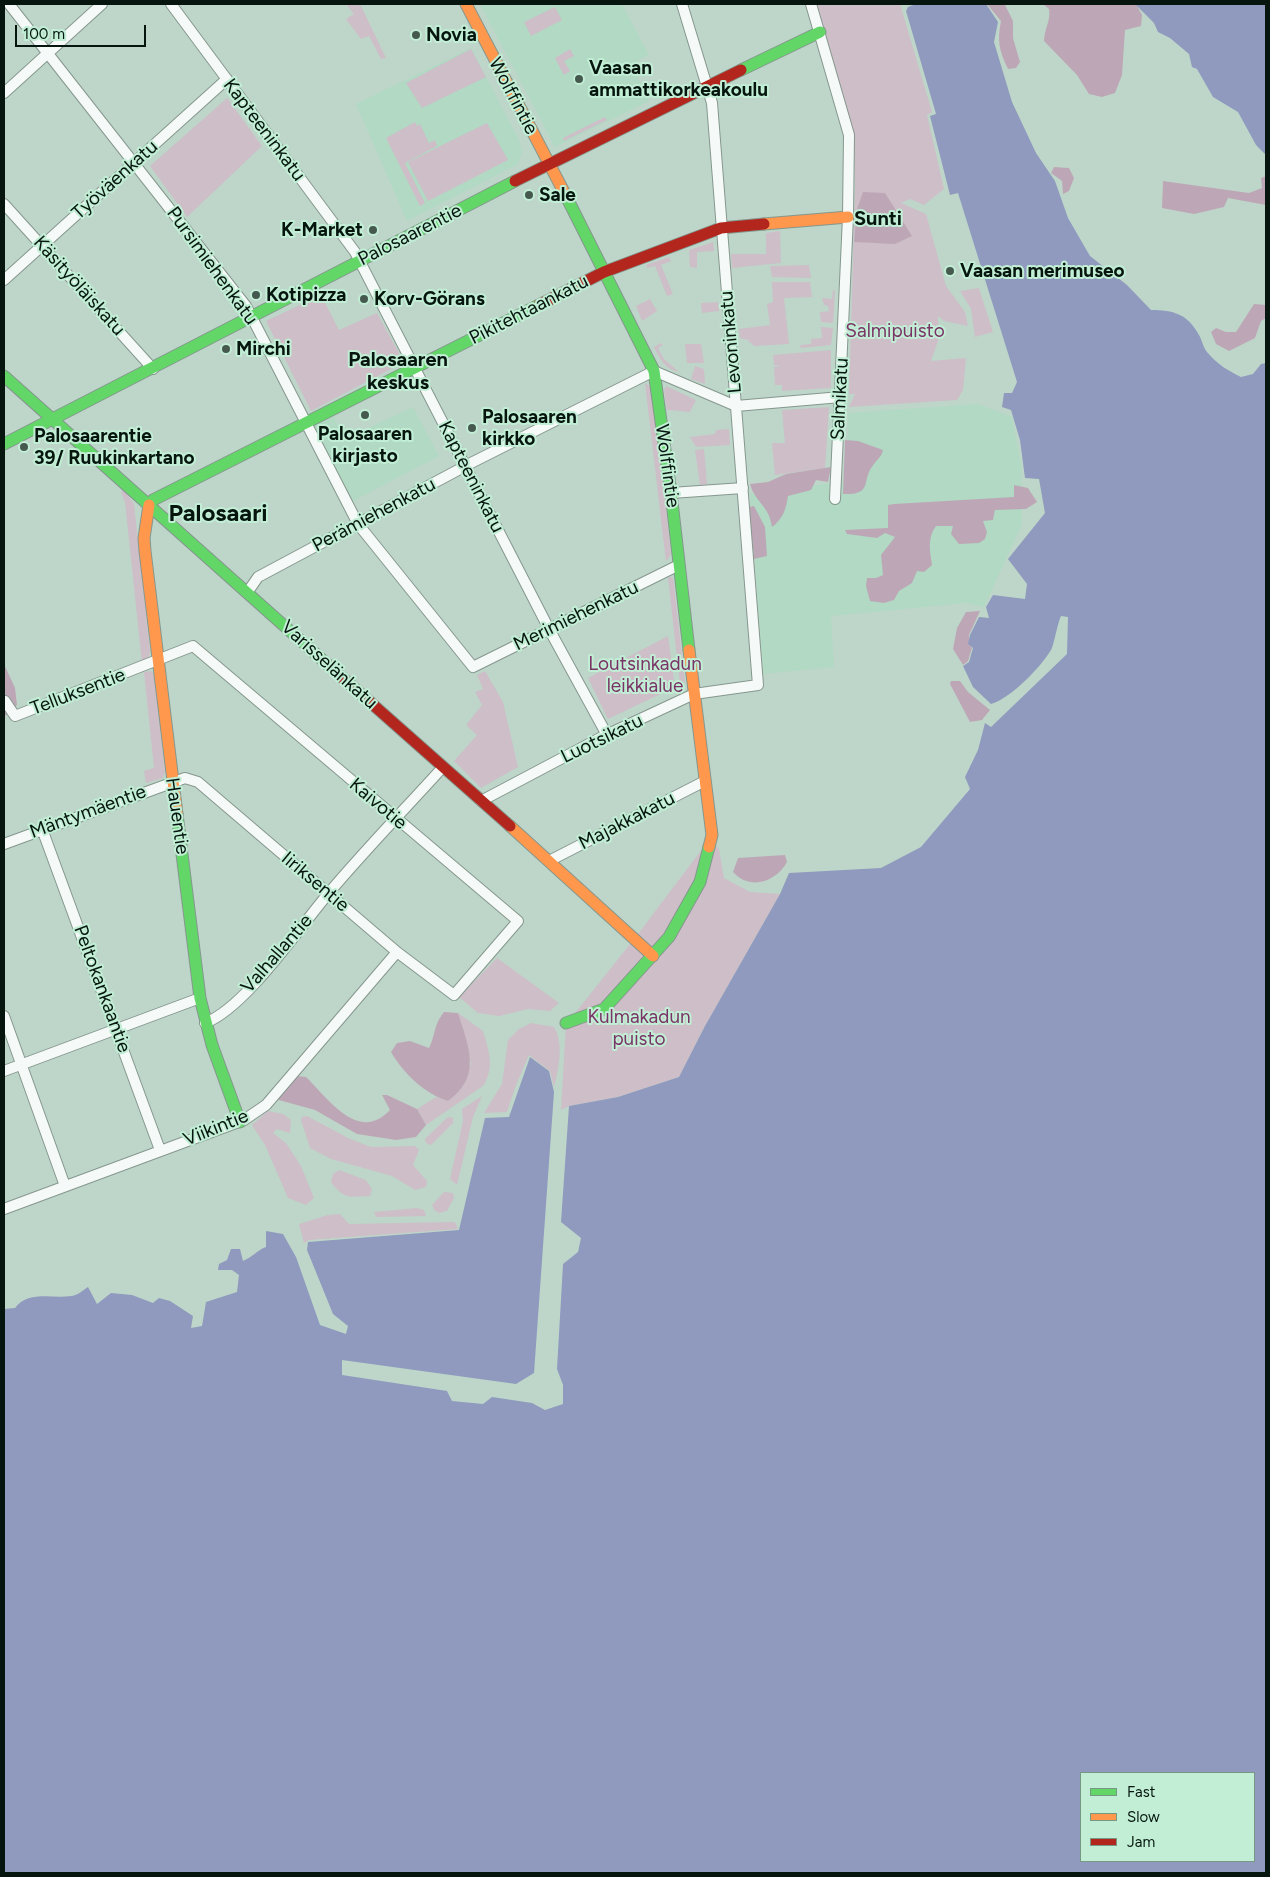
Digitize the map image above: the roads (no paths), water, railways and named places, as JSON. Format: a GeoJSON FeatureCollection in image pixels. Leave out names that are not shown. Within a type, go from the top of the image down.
{"type":"FeatureCollection","features":[{"type":"Feature","properties":{"kind":"street","name":"Pursimiehenkatu"},"geometry":{"type":"LineString","coordinates":[[10,4],[246,306],[358,524],[473,667]]}},
{"type":"Feature","properties":{"kind":"street"},"geometry":{"type":"LineString","coordinates":[[4,93],[102,4]]}},
{"type":"Feature","properties":{"kind":"street","name":"Kapteeninkatu"},"geometry":{"type":"LineString","coordinates":[[171,4],[360,261],[549,629],[607,735]]}},
{"type":"Feature","properties":{"kind":"street","name":"Wolffintie"},"geometry":{"type":"LineString","coordinates":[[466,4],[550,164],[654,371],[672,493],[712,835],[700,882],[668,937],[604,1009],[566,1023]]}},
{"type":"Feature","properties":{"kind":"street","name":"Levoninkatu"},"geometry":{"type":"LineString","coordinates":[[682,4],[712,103],[758,685]]}},
{"type":"Feature","properties":{"kind":"street","name":"Salmikatu"},"geometry":{"type":"LineString","coordinates":[[811,4],[849,135],[848,217],[835,499]]}},
{"type":"Feature","properties":{"kind":"street","name":"Palosaarentie"},"geometry":{"type":"LineString","coordinates":[[4,444],[550,164],[820,32]]}},
{"type":"Feature","properties":{"kind":"street","name":"Työväenkatu"},"geometry":{"type":"LineString","coordinates":[[4,280],[227,79]]}},
{"type":"Feature","properties":{"kind":"street","name":"Käsityöläiskatu"},"geometry":{"type":"LineString","coordinates":[[4,204],[153,369]]}},
{"type":"Feature","properties":{"kind":"street","name":"Pikitehtaankatu"},"geometry":{"type":"LineString","coordinates":[[149,505],[153,500],[307,424],[604,272],[721,228],[848,217]]}},
{"type":"Feature","properties":{"kind":"street"},"geometry":{"type":"LineString","coordinates":[[654,371],[672,381],[736,406],[841,397]]}},
{"type":"Feature","properties":{"kind":"street","name":"Perämiehenkatu"},"geometry":{"type":"LineString","coordinates":[[247,592],[258,577],[466,466],[654,371]]}},
{"type":"Feature","properties":{"kind":"street","name":"Varisselänkatu"},"geometry":{"type":"LineString","coordinates":[[4,376],[444,767],[653,956]]}},
{"type":"Feature","properties":{"kind":"street"},"geometry":{"type":"LineString","coordinates":[[672,493],[743,488]]}},
{"type":"Feature","properties":{"kind":"street","name":"Hauentie"},"geometry":{"type":"LineString","coordinates":[[149,505],[144,538],[200,998],[206,1023],[240,1122]]}},
{"type":"Feature","properties":{"kind":"street","name":"Merimiehenkatu"},"geometry":{"type":"LineString","coordinates":[[473,667],[679,565]]}},
{"type":"Feature","properties":{"kind":"street","name":"Kaivotie"},"geometry":{"type":"LineString","coordinates":[[159,660],[193,646],[518,922],[454,995]]}},
{"type":"Feature","properties":{"kind":"street","name":"Telluksentie"},"geometry":{"type":"LineString","coordinates":[[4,701],[15,716],[159,660]]}},
{"type":"Feature","properties":{"kind":"street","name":"Luotsikatu"},"geometry":{"type":"LineString","coordinates":[[481,801],[607,735],[694,694],[758,685]]}},
{"type":"Feature","properties":{"kind":"street","name":"Valhallantie"},"geometry":{"type":"LineString","coordinates":[[206,1023],[218,1018],[255,982],[328,893],[444,767]]}},
{"type":"Feature","properties":{"kind":"street","name":"Iiriksentie"},"geometry":{"type":"LineString","coordinates":[[173,781],[185,778],[198,782],[397,952],[454,995]]}},
{"type":"Feature","properties":{"kind":"street","name":"Mäntymäentie"},"geometry":{"type":"LineString","coordinates":[[4,844],[173,781]]}},
{"type":"Feature","properties":{"kind":"street","name":"Majakkakatu"},"geometry":{"type":"LineString","coordinates":[[549,861],[705,781]]}},
{"type":"Feature","properties":{"kind":"street","name":"Peltokankaantie"},"geometry":{"type":"LineString","coordinates":[[42,829],[160,1150]]}},
{"type":"Feature","properties":{"kind":"street","name":"Viikintie"},"geometry":{"type":"LineString","coordinates":[[4,1209],[240,1122],[266,1105],[397,952]]}},
{"type":"Feature","properties":{"kind":"street"},"geometry":{"type":"LineString","coordinates":[[4,1071],[200,998]]}},
{"type":"Feature","properties":{"kind":"street"},"geometry":{"type":"LineString","coordinates":[[4,1016],[65,1186]]}},
{"type":"Feature","properties":{"kind":"water"},"geometry":{"type":"Polygon","coordinates":[[[916,4],[986,4],[998,22],[994,42],[1012,102],[1036,153],[1055,181],[1068,218],[1090,256],[1127,285],[1151,310],[1173,312],[1190,322],[1207,352],[1227,369],[1241,377],[1253,374],[1261,364],[1266,363],[1266,1873],[4,1873],[4,1309],[15,1308],[21,1302],[34,1297],[73,1296],[88,1287],[97,1304],[111,1293],[132,1295],[153,1303],[159,1298],[170,1301],[193,1316],[191,1328],[202,1326],[206,1302],[237,1292],[239,1275],[232,1270],[218,1270],[219,1264],[227,1260],[231,1249],[240,1249],[243,1261],[266,1247],[266,1231],[283,1234],[296,1257],[320,1325],[346,1334],[348,1326],[333,1314],[307,1250],[308,1242],[459,1230],[485,1118],[509,1117],[530,1057],[549,1071],[554,1092],[534,1373],[516,1384],[342,1360],[342,1375],[447,1391],[452,1401],[483,1404],[492,1397],[532,1403],[545,1410],[563,1404],[563,1385],[557,1369],[563,1264],[578,1252],[581,1238],[561,1222],[569,1106],[618,1097],[679,1077],[705,1026],[780,894],[789,873],[881,868],[921,847],[970,789],[965,777],[978,750],[985,723],[991,727],[1067,654],[1068,617],[1061,616],[1052,647],[1040,665],[1016,689],[999,701],[991,704],[973,687],[963,666],[969,662],[973,648],[968,644],[970,635],[979,617],[989,618],[986,607],[993,595],[1025,599],[1027,584],[1008,559],[1045,513],[1039,479],[1025,478],[1020,440],[1011,410],[1002,407],[1004,393],[1012,393],[1017,382],[958,193],[950,195],[930,116],[936,114],[906,11],[908,7],[916,4]]]}},
{"type":"Feature","properties":{"kind":"water"},"geometry":{"type":"Polygon","coordinates":[[[1135,4],[1266,4],[1266,155],[1256,145],[1238,112],[1213,97],[1197,69],[1192,67],[1189,54],[1170,38],[1158,32],[1154,23],[1135,4]]]}},
{"type":"Feature","properties":{"kind":"place","name":"Novia"},"geometry":{"type":"Point","coordinates":[416,35]}},
{"type":"Feature","properties":{"kind":"place","name":"Vaasan ammattikorkeakoulu"},"geometry":{"type":"Point","coordinates":[579,79]}},
{"type":"Feature","properties":{"kind":"place","name":"Sale"},"geometry":{"type":"Point","coordinates":[529,195]}},
{"type":"Feature","properties":{"kind":"place","name":"K-Market"},"geometry":{"type":"Point","coordinates":[373,230]}},
{"type":"Feature","properties":{"kind":"place","name":"Vaasan merimuseo"},"geometry":{"type":"Point","coordinates":[950,271]}},
{"type":"Feature","properties":{"kind":"place","name":"Kotipizza"},"geometry":{"type":"Point","coordinates":[256,295]}},
{"type":"Feature","properties":{"kind":"place","name":"Korv-Görans"},"geometry":{"type":"Point","coordinates":[364,299]}},
{"type":"Feature","properties":{"kind":"place","name":"Mirchi"},"geometry":{"type":"Point","coordinates":[226,349]}},
{"type":"Feature","properties":{"kind":"place","name":"Palosaaren kirjasto"},"geometry":{"type":"Point","coordinates":[365,415]}},
{"type":"Feature","properties":{"kind":"place","name":"Palosaaren kirkko"},"geometry":{"type":"Point","coordinates":[472,428]}},
{"type":"Feature","properties":{"kind":"place","name":"Palosaarentie 39/ Ruukinkartano"},"geometry":{"type":"Point","coordinates":[24,447]}},
{"type":"Feature","properties":{"kind":"district","name":"Sunti"},"geometry":{"type":"Point","coordinates":[878,219]}},
{"type":"Feature","properties":{"kind":"district","name":"Palosaaren keskus"},"geometry":{"type":"Point","coordinates":[398,372]}},
{"type":"Feature","properties":{"kind":"district","name":"Palosaari"},"geometry":{"type":"Point","coordinates":[218,514]}},
{"type":"Feature","properties":{"kind":"park label","name":"Salmipuisto"},"geometry":{"type":"Point","coordinates":[895,331]}},
{"type":"Feature","properties":{"kind":"park label","name":"Loutsinkadun leikkialue"},"geometry":{"type":"Point","coordinates":[645,675]}},
{"type":"Feature","properties":{"kind":"park label","name":"Kulmakadun puisto"},"geometry":{"type":"Point","coordinates":[639,1028]}}]}
